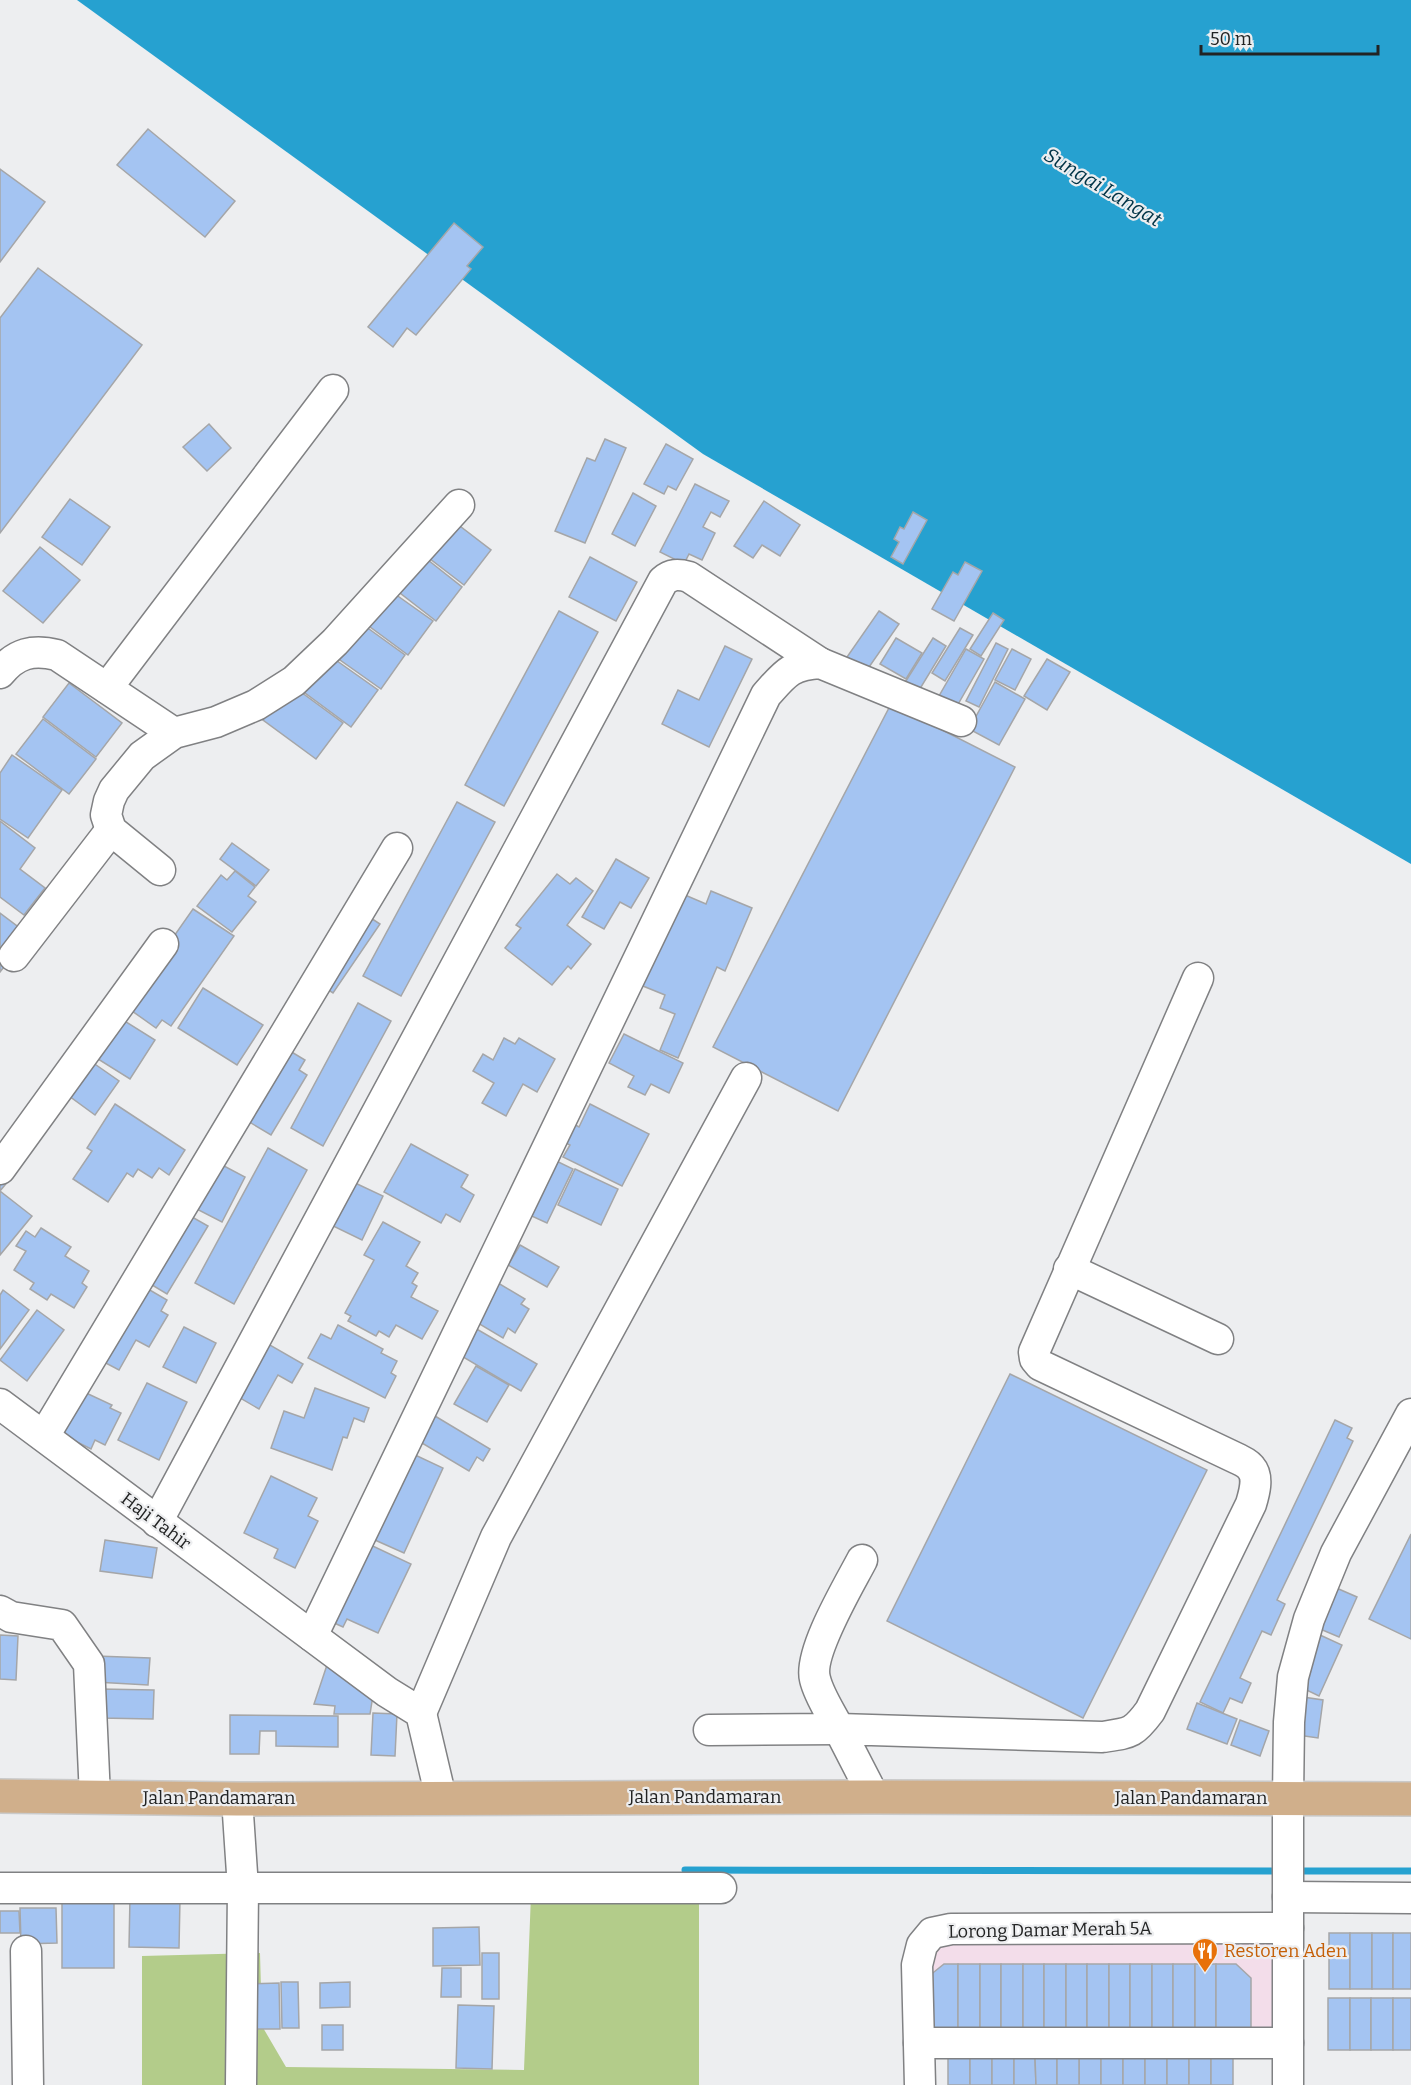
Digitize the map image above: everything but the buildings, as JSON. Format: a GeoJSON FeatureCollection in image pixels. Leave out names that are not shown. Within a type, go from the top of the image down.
{"type":"FeatureCollection","features":[{"type":"Feature","properties":{"kind":"main road","name":"Jalan Pandamaran"},"geometry":{"type":"LineString","coordinates":[[0,1796],[237,1799],[874,1797],[1411,1799]]}},
{"type":"Feature","properties":{"kind":"street"},"geometry":{"type":"LineString","coordinates":[[107,688],[333,390]]}},
{"type":"Feature","properties":{"kind":"street"},"geometry":{"type":"LineString","coordinates":[[160,870],[111,830],[106,815],[114,790],[141,756],[174,733],[216,722],[256,705],[294,681],[335,642],[459,505]]}},
{"type":"Feature","properties":{"kind":"street"},"geometry":{"type":"LineString","coordinates":[[157,1522],[663,581],[669,576],[678,574],[689,577],[820,663],[961,721]]}},
{"type":"Feature","properties":{"kind":"street"},"geometry":{"type":"LineString","coordinates":[[0,673],[23,655],[40,651],[57,655],[174,733]]}},
{"type":"Feature","properties":{"kind":"street"},"geometry":{"type":"LineString","coordinates":[[312,1636],[766,695],[784,675],[801,664],[820,663]]}},
{"type":"Feature","properties":{"kind":"street"},"geometry":{"type":"LineString","coordinates":[[14,956],[111,830]]}},
{"type":"Feature","properties":{"kind":"street"},"geometry":{"type":"LineString","coordinates":[[44,1436],[397,848]]}},
{"type":"Feature","properties":{"kind":"street"},"geometry":{"type":"LineString","coordinates":[[0,1169],[164,944]]}},
{"type":"Feature","properties":{"kind":"street"},"geometry":{"type":"LineString","coordinates":[[709,1730],[839,1729],[1102,1737],[1125,1734],[1138,1728],[1150,1711],[1251,1504],[1255,1478],[1252,1468],[1238,1459],[1040,1365],[1035,1359],[1034,1352],[1198,978]]}},
{"type":"Feature","properties":{"kind":"street"},"geometry":{"type":"LineString","coordinates":[[441,1798],[421,1713],[496,1537],[746,1078]]}},
{"type":"Feature","properties":{"kind":"street"},"geometry":{"type":"LineString","coordinates":[[1069,1269],[1218,1339]]}},
{"type":"Feature","properties":{"kind":"street","name":"Haji Tahir"},"geometry":{"type":"LineString","coordinates":[[0,1404],[387,1692],[421,1713]]}},
{"type":"Feature","properties":{"kind":"street"},"geometry":{"type":"LineString","coordinates":[[1288,2085],[1288,1798],[1289,1722],[1293,1677],[1309,1619],[1336,1553],[1411,1414]]}},
{"type":"Feature","properties":{"kind":"street"},"geometry":{"type":"LineString","coordinates":[[862,1560],[814,1660],[814,1678],[874,1797]]}},
{"type":"Feature","properties":{"kind":"street"},"geometry":{"type":"LineString","coordinates":[[0,1611],[11,1617],[62,1625],[89,1664],[95,1797]]}},
{"type":"Feature","properties":{"kind":"street"},"geometry":{"type":"LineString","coordinates":[[237,1799],[243,1888],[241,2085]]}},
{"type":"Feature","properties":{"kind":"street"},"geometry":{"type":"LineString","coordinates":[[1288,1879],[1411,1898]]}},
{"type":"Feature","properties":{"kind":"street"},"geometry":{"type":"LineString","coordinates":[[0,1888],[721,1888]]}},
{"type":"Feature","properties":{"kind":"street","name":"Lorong Damar Merah 5A"},"geometry":{"type":"LineString","coordinates":[[920,2085],[917,1965],[922,1945],[932,1933],[951,1929],[1288,1928]]}},
{"type":"Feature","properties":{"kind":"street"},"geometry":{"type":"LineString","coordinates":[[26,1951],[28,2085]]}},
{"type":"Feature","properties":{"kind":"street"},"geometry":{"type":"LineString","coordinates":[[919,2043],[1288,2043]]}},
{"type":"Feature","properties":{"kind":"shaded area"},"geometry":{"type":"Polygon","coordinates":[[[938,1940],[1279,1942],[1281,2037],[927,2037],[930,1949],[938,1940]]]}},
{"type":"Feature","properties":{"kind":"green space"},"geometry":{"type":"Polygon","coordinates":[[[531,1895],[699,1899],[699,2085],[142,2085],[142,1956],[260,1953],[262,2026],[286,2067],[524,2070],[531,1895]]]}},
{"type":"Feature","properties":{"kind":"water","name":"Sungai Langat"},"geometry":{"type":"Polygon","coordinates":[[[77,0],[1411,0],[1411,864],[703,454],[77,0]]]}},
{"type":"Feature","properties":{"kind":"waterway"},"geometry":{"type":"LineString","coordinates":[[685,1870],[1282,1871]]}},
{"type":"Feature","properties":{"kind":"waterway"},"geometry":{"type":"LineString","coordinates":[[1296,1871],[1411,1871]]}},
{"type":"Feature","properties":{"kind":"place","name":"Restoren Aden"},"geometry":{"type":"Point","coordinates":[1205,1974]}}]}
